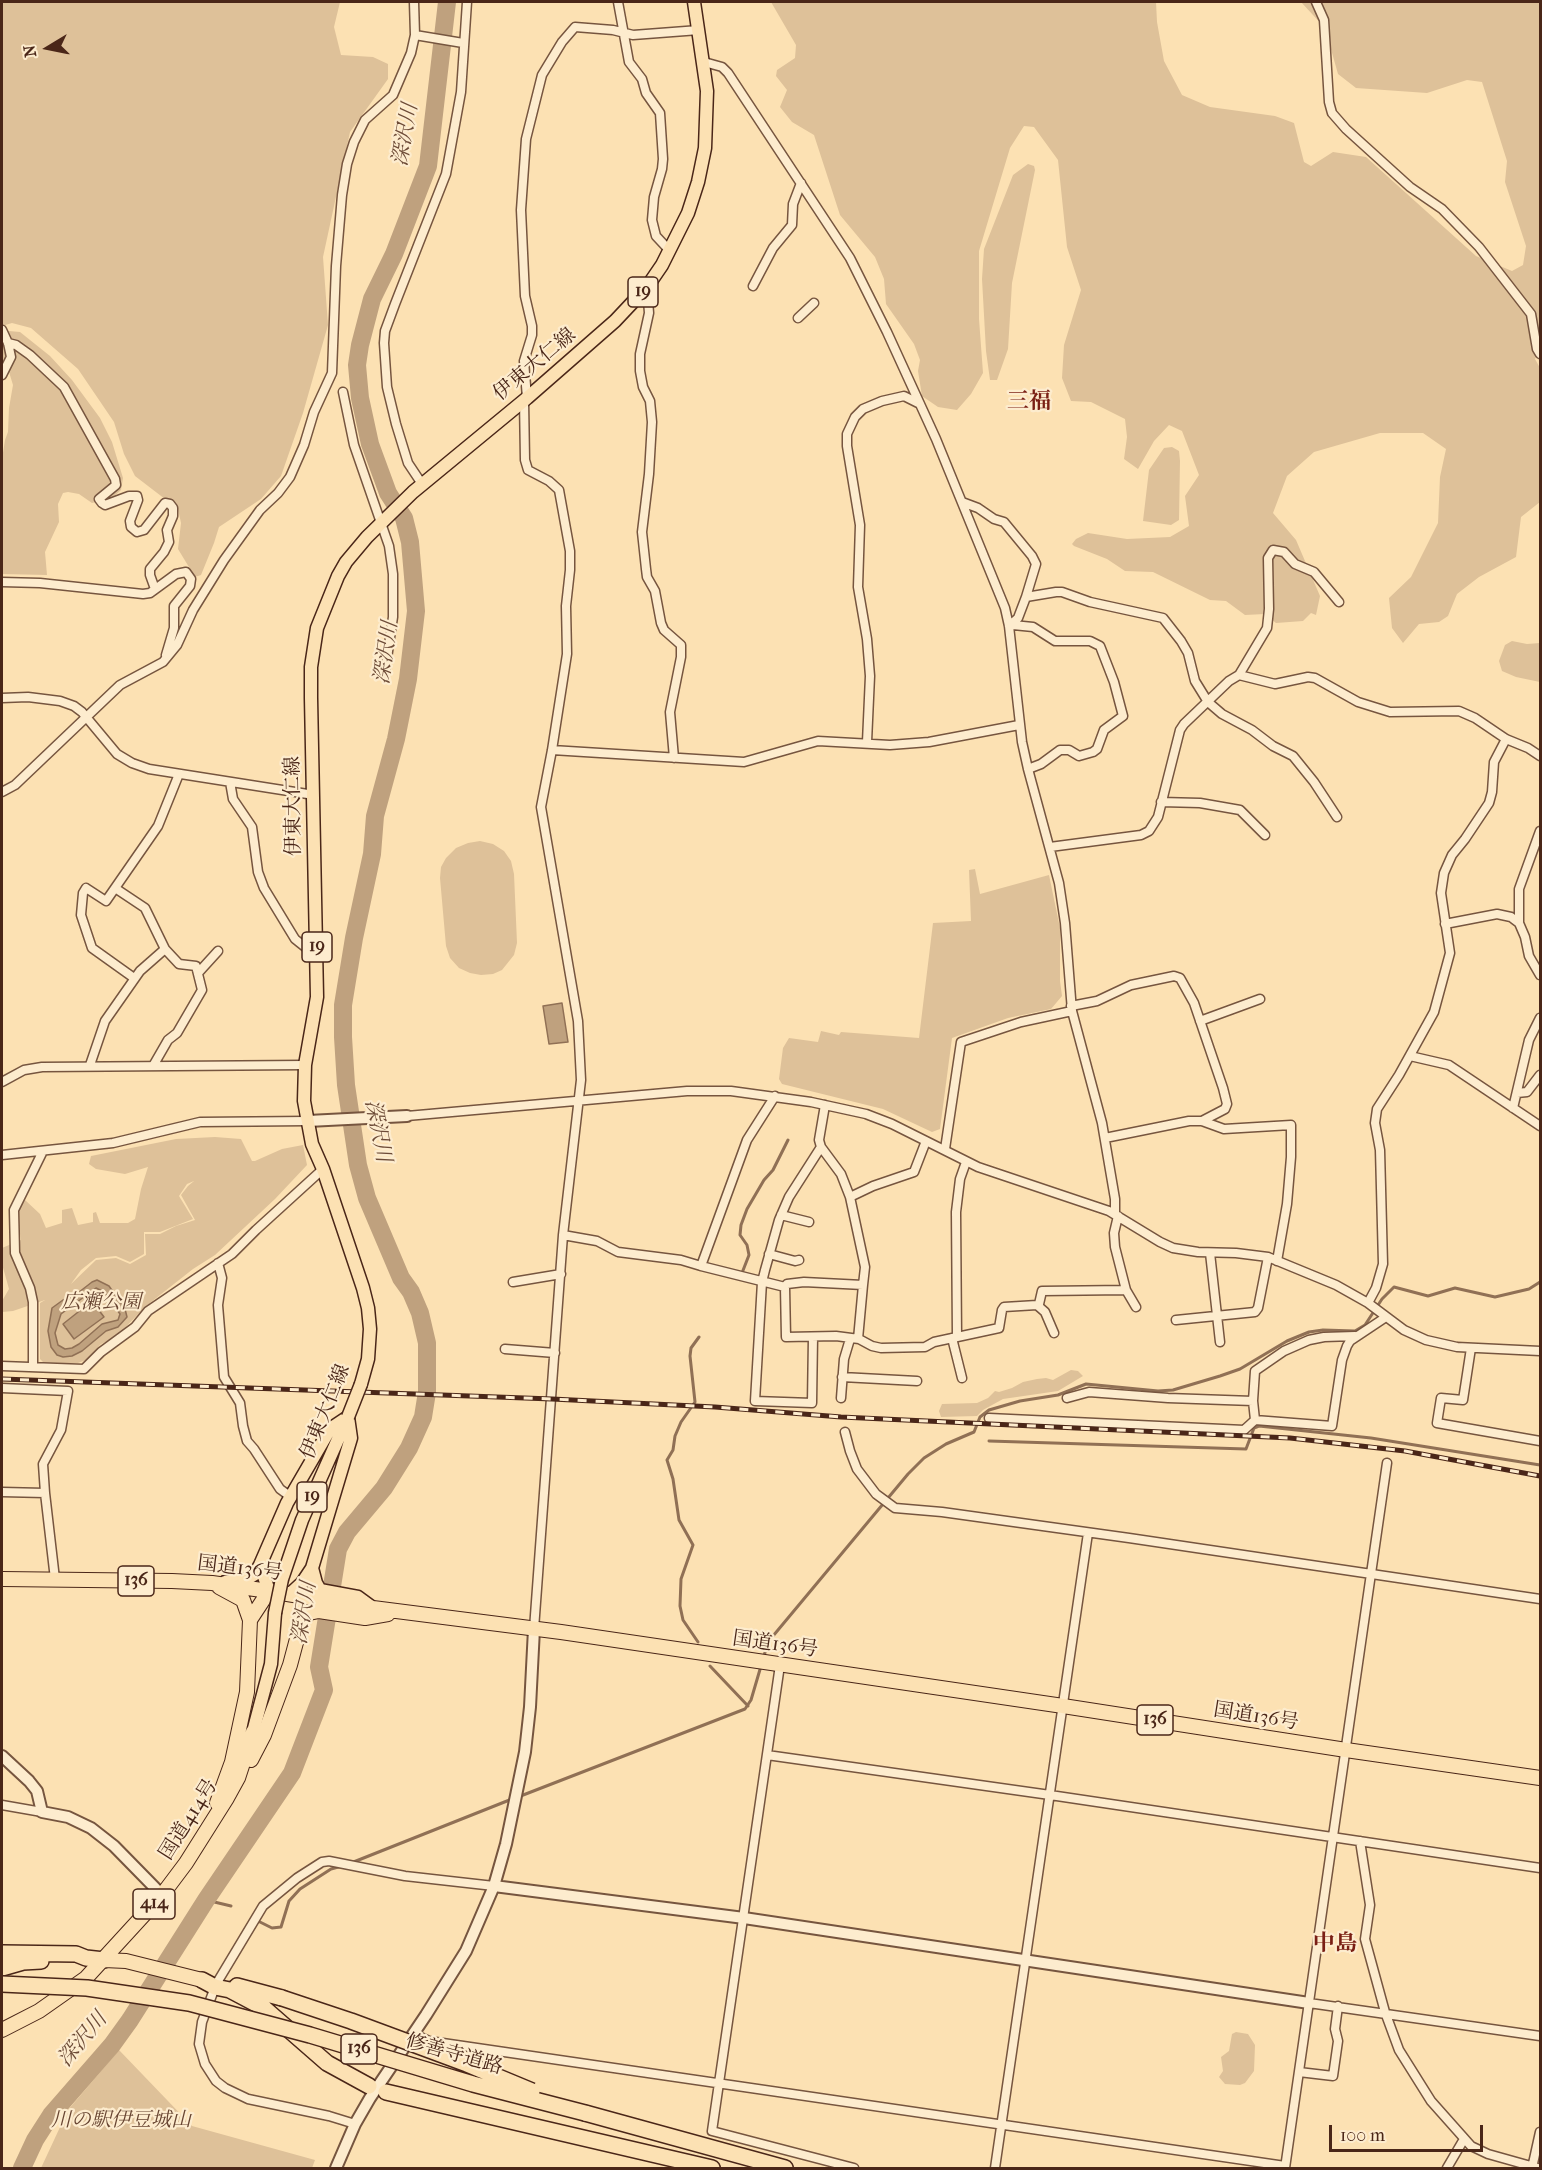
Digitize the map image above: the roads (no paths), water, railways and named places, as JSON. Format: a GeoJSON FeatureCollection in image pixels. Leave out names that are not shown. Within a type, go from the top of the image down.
{"type":"FeatureCollection","features":[{"type":"Feature","properties":{"kind":"highway","name":"国道136号"},"geometry":{"type":"LineString","coordinates":[[2,1579],[212,1583],[363,1607],[365,1618],[401,1612],[534,1629],[1540,1778]]}},
{"type":"Feature","properties":{"kind":"highway"},"geometry":{"type":"LineString","coordinates":[[212,1583],[243,1600],[250,1620]]}},
{"type":"Feature","properties":{"kind":"highway"},"geometry":{"type":"LineString","coordinates":[[250,1620],[269,1591]]}},
{"type":"Feature","properties":{"kind":"highway","name":"414"},"geometry":{"type":"LineString","coordinates":[[238,1778],[250,1762],[264,1735],[290,1665],[302,1620],[320,1600]]}},
{"type":"Feature","properties":{"kind":"highway","name":"414"},"geometry":{"type":"LineString","coordinates":[[213,1820],[232,1762],[246,1692],[250,1620]]}},
{"type":"Feature","properties":{"kind":"highway","name":"国道414号"},"geometry":{"type":"LineString","coordinates":[[2,2030],[25,2019],[86,1978],[162,1895],[186,1863],[238,1778],[253,1732]]}},
{"type":"Feature","properties":{"kind":"highway"},"geometry":{"type":"LineString","coordinates":[[2,1953],[75,1954],[86,1958],[126,1961],[282,1998],[456,2060],[585,2113]]}},
{"type":"Feature","properties":{"kind":"highway"},"geometry":{"type":"LineString","coordinates":[[2,1968],[22,1962],[86,1958]]}},
{"type":"Feature","properties":{"kind":"highway"},"geometry":{"type":"LineString","coordinates":[[212,1982],[264,2008],[327,2063],[369,2086]]}},
{"type":"Feature","properties":{"kind":"highway","name":"修善寺道路"},"geometry":{"type":"LineString","coordinates":[[2,1984],[87,1988],[189,2003],[310,2035],[473,2084],[785,2169]]}},
{"type":"Feature","properties":{"kind":"highway"},"geometry":{"type":"LineString","coordinates":[[386,2092],[712,2169]]}},
{"type":"Feature","properties":{"kind":"main road","name":"伊東大仁線"},"geometry":{"type":"LineString","coordinates":[[253,1732],[271,1664],[282,1579],[302,1520],[361,1384],[368,1359],[370,1329],[363,1288],[323,1169],[312,1144],[304,1101],[304,1065],[317,997],[311,678],[317,628],[346,562],[383,520],[615,321],[647,287],[670,252],[688,213],[698,182],[705,148],[707,117],[704,62],[694,2]]}},
{"type":"Feature","properties":{"kind":"main road"},"geometry":{"type":"LineString","coordinates":[[212,1583],[245,1580],[255,1574],[291,1497],[330,1429],[348,1417],[351,1438],[312,1568],[302,1583],[290,1594]]}},
{"type":"Feature","properties":{"kind":"main road"},"geometry":{"type":"LineString","coordinates":[[260,1565],[269,1591]]}},
{"type":"Feature","properties":{"kind":"main road"},"geometry":{"type":"LineString","coordinates":[[312,1568],[320,1600]]}},
{"type":"Feature","properties":{"kind":"street"},"geometry":{"type":"LineString","coordinates":[[2,792],[15,785],[120,685],[164,662],[177,645],[194,610],[224,560],[260,510],[279,493],[290,477],[304,445],[314,412],[330,381],[333,364],[340,219],[347,164],[354,142],[366,120],[393,94],[419,36],[414,2]]}},
{"type":"Feature","properties":{"kind":"street"},"geometry":{"type":"LineString","coordinates":[[418,488],[396,424],[387,387],[385,331],[446,174],[461,92],[460,42],[467,2]]}},
{"type":"Feature","properties":{"kind":"street"},"geometry":{"type":"LineString","coordinates":[[618,2],[629,62],[642,79],[646,93],[660,112],[662,169],[654,197],[652,220],[656,236],[670,252]]}},
{"type":"Feature","properties":{"kind":"street"},"geometry":{"type":"LineString","coordinates":[[1316,2],[1324,20],[1329,102],[1332,113],[1346,129],[1410,187],[1442,209],[1479,247],[1531,314],[1537,349],[1540,354]]}},
{"type":"Feature","properties":{"kind":"street"},"geometry":{"type":"LineString","coordinates":[[336,2169],[355,2124],[466,1951],[494,1886],[509,1832],[525,1752],[530,1707],[563,1235],[580,1100],[580,1044],[578,1022],[562,941],[554,878],[541,814],[567,654],[566,606],[570,551],[559,490],[549,481],[528,470],[525,460],[524,361],[532,335],[525,296],[521,210],[526,139],[537,89],[546,67],[569,32],[575,27],[643,35],[699,30]]}},
{"type":"Feature","properties":{"kind":"street"},"geometry":{"type":"LineString","coordinates":[[419,36],[460,42]]}},
{"type":"Feature","properties":{"kind":"street"},"geometry":{"type":"LineString","coordinates":[[704,62],[722,68],[728,73],[850,258],[920,404],[1005,608],[1011,626],[1019,725],[1028,769],[1059,883],[1065,923],[1071,1008],[1105,1138],[1117,1215],[1114,1233],[1115,1247],[1126,1290],[1136,1308]]}},
{"type":"Feature","properties":{"kind":"street"},"geometry":{"type":"LineString","coordinates":[[753,286],[773,248],[792,225],[793,204],[801,183]]}},
{"type":"Feature","properties":{"kind":"street"},"geometry":{"type":"LineString","coordinates":[[647,287],[649,313],[640,354],[640,371],[643,387],[650,401],[652,422],[642,531],[645,569],[647,578],[655,591],[661,623],[668,634],[681,645],[681,657],[670,712],[674,758]]}},
{"type":"Feature","properties":{"kind":"street"},"geometry":{"type":"LineString","coordinates":[[798,318],[814,303]]}},
{"type":"Feature","properties":{"kind":"street"},"geometry":{"type":"LineString","coordinates":[[2,330],[8,343],[10,362],[2,375]]}},
{"type":"Feature","properties":{"kind":"street"},"geometry":{"type":"LineString","coordinates":[[8,343],[16,345],[30,356],[64,387],[115,479],[116,485],[99,499],[102,504],[137,496],[138,500],[130,521],[131,527],[137,532],[144,530],[165,503],[170,504],[173,508],[173,516],[167,530],[169,542],[150,569],[155,589]]}},
{"type":"Feature","properties":{"kind":"street"},"geometry":{"type":"LineString","coordinates":[[343,392],[354,445],[383,520],[389,546],[393,574],[393,617],[385,672]]}},
{"type":"Feature","properties":{"kind":"street"},"geometry":{"type":"LineString","coordinates":[[867,742],[870,676],[867,639],[858,587],[860,525],[847,434],[850,424],[863,409],[882,401],[904,396],[920,404]]}},
{"type":"Feature","properties":{"kind":"street"},"geometry":{"type":"LineString","coordinates":[[962,502],[1004,522],[1036,564],[1018,618],[1011,626]]}},
{"type":"Feature","properties":{"kind":"street"},"geometry":{"type":"LineString","coordinates":[[1050,847],[1141,835],[1154,826],[1177,736],[1184,724],[1229,681],[1239,675],[1267,628],[1268,558],[1273,550],[1284,552],[1295,564],[1314,572],[1339,602]]}},
{"type":"Feature","properties":{"kind":"street"},"geometry":{"type":"LineString","coordinates":[[2,582],[40,583],[143,594],[181,572],[189,574],[190,586],[174,606],[174,628],[164,662]]}},
{"type":"Feature","properties":{"kind":"street"},"geometry":{"type":"LineString","coordinates":[[1026,597],[1062,592],[1090,602],[1163,618],[1188,653],[1195,681],[1208,702],[1222,714],[1293,756],[1314,782],[1337,817]]}},
{"type":"Feature","properties":{"kind":"street"},"geometry":{"type":"LineString","coordinates":[[1011,626],[1029,625],[1055,641],[1082,640],[1100,645],[1124,716],[1104,730],[1093,752],[1079,756],[1069,750],[1060,750],[1041,764],[1028,769]]}},
{"type":"Feature","properties":{"kind":"street"},"geometry":{"type":"LineString","coordinates":[[1239,675],[1274,684],[1315,678],[1358,702],[1382,711],[1415,713],[1459,711],[1540,756]]}},
{"type":"Feature","properties":{"kind":"street"},"geometry":{"type":"LineString","coordinates":[[2,698],[25,696],[60,701],[74,706],[117,754],[149,769],[314,795]]}},
{"type":"Feature","properties":{"kind":"street"},"geometry":{"type":"LineString","coordinates":[[552,750],[744,762],[818,741],[890,745],[929,742],[1019,725]]}},
{"type":"Feature","properties":{"kind":"street"},"geometry":{"type":"LineString","coordinates":[[989,1418],[1244,1430],[1255,1420],[1332,1426],[1344,1353],[1350,1341],[1359,1336],[1376,1309],[1376,1288],[1383,1264],[1380,1150],[1375,1115],[1434,1012],[1449,963],[1449,944],[1441,893],[1444,873],[1452,855],[1466,839],[1489,803],[1494,762],[1506,738]]}},
{"type":"Feature","properties":{"kind":"street"},"geometry":{"type":"LineString","coordinates":[[134,978],[92,948],[81,915],[83,893],[86,888],[106,901],[158,826],[179,774]]}},
{"type":"Feature","properties":{"kind":"street"},"geometry":{"type":"LineString","coordinates":[[230,782],[233,799],[252,827],[258,872],[264,888],[295,939],[305,947],[317,951]]}},
{"type":"Feature","properties":{"kind":"street"},"geometry":{"type":"LineString","coordinates":[[1161,802],[1200,803],[1240,810],[1265,835]]}},
{"type":"Feature","properties":{"kind":"street"},"geometry":{"type":"LineString","coordinates":[[1540,831],[1519,889],[1519,923],[1529,956],[1540,975]]}},
{"type":"Feature","properties":{"kind":"street"},"geometry":{"type":"LineString","coordinates":[[115,888],[145,908],[165,949],[179,964],[196,966],[202,990],[177,1033],[168,1040],[153,1066]]}},
{"type":"Feature","properties":{"kind":"street"},"geometry":{"type":"LineString","coordinates":[[1445,924],[1497,914],[1511,917],[1519,923]]}},
{"type":"Feature","properties":{"kind":"street"},"geometry":{"type":"LineString","coordinates":[[90,1065],[105,1021],[134,978],[165,949]]}},
{"type":"Feature","properties":{"kind":"street"},"geometry":{"type":"LineString","coordinates":[[198,973],[218,951]]}},
{"type":"Feature","properties":{"kind":"street"},"geometry":{"type":"LineString","coordinates":[[945,1149],[961,1042],[1021,1022],[1097,1001],[1131,985],[1178,976],[1190,994],[1227,1104],[1225,1109],[1202,1121]]}},
{"type":"Feature","properties":{"kind":"street"},"geometry":{"type":"LineString","coordinates":[[1200,1021],[1260,999]]}},
{"type":"Feature","properties":{"kind":"street"},"geometry":{"type":"LineString","coordinates":[[1514,1108],[1529,1040],[1540,1018]]}},
{"type":"Feature","properties":{"kind":"street"},"geometry":{"type":"LineString","coordinates":[[1410,1056],[1449,1065],[1540,1126]]}},
{"type":"Feature","properties":{"kind":"street"},"geometry":{"type":"LineString","coordinates":[[2,1082],[12,1075],[32,1068],[90,1065],[304,1065]]}},
{"type":"Feature","properties":{"kind":"street"},"geometry":{"type":"LineString","coordinates":[[1516,1093],[1527,1092],[1540,1075]]}},
{"type":"Feature","properties":{"kind":"street"},"geometry":{"type":"LineString","coordinates":[[2,1155],[113,1143],[200,1122],[308,1121],[407,1116],[687,1091],[731,1091],[776,1096],[866,1114],[892,1124],[966,1161],[1117,1215],[1173,1248],[1268,1257],[1336,1285],[1376,1309],[1404,1330],[1426,1340],[1471,1348],[1540,1351]]}},
{"type":"Feature","properties":{"kind":"street"},"geometry":{"type":"LineString","coordinates":[[701,1266],[747,1140],[776,1096]]}},
{"type":"Feature","properties":{"kind":"street"},"geometry":{"type":"LineString","coordinates":[[825,1105],[819,1137],[821,1147],[841,1174],[850,1197],[865,1267],[854,1339],[846,1347],[841,1398]]}},
{"type":"Feature","properties":{"kind":"street"},"geometry":{"type":"LineString","coordinates":[[1105,1138],[1189,1121],[1202,1121],[1224,1130],[1291,1125],[1287,1204],[1277,1261]]}},
{"type":"Feature","properties":{"kind":"street"},"geometry":{"type":"LineString","coordinates":[[850,1197],[873,1186],[914,1172],[926,1142]]}},
{"type":"Feature","properties":{"kind":"street"},"geometry":{"type":"LineString","coordinates":[[813,1337],[812,1403],[755,1401],[762,1282],[769,1254],[789,1197],[821,1147]]}},
{"type":"Feature","properties":{"kind":"street"},"geometry":{"type":"LineString","coordinates":[[33,1367],[33,1302],[30,1288],[15,1253],[14,1210],[42,1151]]}},
{"type":"Feature","properties":{"kind":"street"},"geometry":{"type":"LineString","coordinates":[[962,1378],[955,1338],[956,1212],[960,1179],[966,1161]]}},
{"type":"Feature","properties":{"kind":"street"},"geometry":{"type":"LineString","coordinates":[[2,1365],[84,1369],[101,1352],[124,1337],[148,1311],[232,1254],[323,1169]]}},
{"type":"Feature","properties":{"kind":"street"},"geometry":{"type":"LineString","coordinates":[[781,1215],[809,1222]]}},
{"type":"Feature","properties":{"kind":"street"},"geometry":{"type":"LineString","coordinates":[[563,1235],[590,1239],[618,1252],[681,1260],[785,1287],[787,1284],[804,1282],[863,1285]]}},
{"type":"Feature","properties":{"kind":"street"},"geometry":{"type":"LineString","coordinates":[[1210,1253],[1220,1342]]}},
{"type":"Feature","properties":{"kind":"street"},"geometry":{"type":"LineString","coordinates":[[769,1254],[799,1260]]}},
{"type":"Feature","properties":{"kind":"street"},"geometry":{"type":"LineString","coordinates":[[1176,1320],[1255,1312],[1258,1308],[1268,1257]]}},
{"type":"Feature","properties":{"kind":"street"},"geometry":{"type":"LineString","coordinates":[[218,1263],[222,1278],[218,1305],[224,1377],[240,1403],[247,1441],[280,1489],[291,1497]]}},
{"type":"Feature","properties":{"kind":"street"},"geometry":{"type":"LineString","coordinates":[[513,1282],[561,1274]]}},
{"type":"Feature","properties":{"kind":"street"},"geometry":{"type":"LineString","coordinates":[[785,1287],[786,1337],[836,1336],[854,1339],[872,1346],[925,1347],[934,1341],[999,1328],[1004,1307],[1037,1305],[1045,1312],[1054,1333]]}},
{"type":"Feature","properties":{"kind":"street"},"geometry":{"type":"LineString","coordinates":[[1037,1305],[1042,1291],[1126,1290]]}},
{"type":"Feature","properties":{"kind":"street"},"geometry":{"type":"LineString","coordinates":[[1255,1420],[1253,1401],[1255,1371],[1284,1351],[1315,1338],[1359,1336]]}},
{"type":"Feature","properties":{"kind":"street"},"geometry":{"type":"LineString","coordinates":[[1471,1348],[1463,1400],[1441,1398],[1437,1423],[1540,1441]]}},
{"type":"Feature","properties":{"kind":"street"},"geometry":{"type":"LineString","coordinates":[[505,1349],[555,1353]]}},
{"type":"Feature","properties":{"kind":"street"},"geometry":{"type":"LineString","coordinates":[[842,1377],[917,1381]]}},
{"type":"Feature","properties":{"kind":"street"},"geometry":{"type":"LineString","coordinates":[[2,1388],[68,1391],[61,1430],[43,1464],[55,1579]]}},
{"type":"Feature","properties":{"kind":"street"},"geometry":{"type":"LineString","coordinates":[[1067,1398],[1089,1392],[1253,1401]]}},
{"type":"Feature","properties":{"kind":"street"},"geometry":{"type":"LineString","coordinates":[[845,1432],[858,1469],[876,1494],[889,1505],[903,1509],[942,1512],[1540,1599]]}},
{"type":"Feature","properties":{"kind":"street"},"geometry":{"type":"LineString","coordinates":[[414,2034],[429,2041],[1285,2167],[1387,1463]]}},
{"type":"Feature","properties":{"kind":"street"},"geometry":{"type":"LineString","coordinates":[[2,1492],[45,1493]]}},
{"type":"Feature","properties":{"kind":"street"},"geometry":{"type":"LineString","coordinates":[[995,2169],[1088,1533]]}},
{"type":"Feature","properties":{"kind":"street"},"geometry":{"type":"LineString","coordinates":[[768,1664],[767,1755],[712,2130],[854,2169]]}},
{"type":"Feature","properties":{"kind":"street"},"geometry":{"type":"LineString","coordinates":[[767,1755],[1540,1868]]}},
{"type":"Feature","properties":{"kind":"street"},"geometry":{"type":"LineString","coordinates":[[2,1756],[37,1791],[42,1812]]}},
{"type":"Feature","properties":{"kind":"street"},"geometry":{"type":"LineString","coordinates":[[2,1805],[68,1817],[91,1828],[114,1846],[162,1895]]}},
{"type":"Feature","properties":{"kind":"street"},"geometry":{"type":"LineString","coordinates":[[1360,1841],[1370,1905],[1365,1939],[1385,2012],[1399,2050],[1412,2072],[1431,2101],[1464,2139],[1478,2151],[1534,2168],[1540,2132]]}},
{"type":"Feature","properties":{"kind":"street"},"geometry":{"type":"LineString","coordinates":[[355,2124],[329,2116],[248,2099],[225,2088],[216,2081],[205,2064],[199,2044],[212,1982],[263,1906],[322,1862],[744,1918],[1026,1962],[1540,2036]]}},
{"type":"Feature","properties":{"kind":"street"},"geometry":{"type":"LineString","coordinates":[[1299,2072],[1333,2076],[1338,2041],[1335,2029],[1338,2006]]}},
{"type":"Feature","properties":{"kind":"street"},"geometry":{"type":"LineString","coordinates":[[1447,2169],[1464,2139]]}},
{"type":"Feature","properties":{"kind":"waterway","name":"深沢川"},"geometry":{"type":"LineString","coordinates":[[22,2168],[35,2140],[51,2115],[112,2045],[130,2020],[206,1900],[292,1773],[324,1690],[319,1667],[338,1549],[347,1532],[384,1488],[409,1448],[423,1417],[427,1392],[427,1343],[420,1313],[411,1292],[401,1278],[367,1198],[358,1165],[346,1085],[343,1005],[354,938],[372,854],[375,816],[396,739],[408,679],[416,611],[410,542],[404,518],[388,493],[370,444],[360,398],[357,365],[372,299],[394,254],[428,166],[447,2]]}},
{"type":"Feature","properties":{"kind":"waterway"},"geometry":{"type":"LineString","coordinates":[[742,1273],[749,1255],[747,1245],[740,1235],[741,1225],[747,1209],[764,1180],[773,1170],[788,1140]]}},
{"type":"Feature","properties":{"kind":"waterway"},"geometry":{"type":"LineString","coordinates":[[764,1656],[768,1642],[908,1474],[924,1458],[946,1444],[974,1432],[980,1417],[989,1410],[1020,1401],[1058,1395],[1086,1384],[1158,1391],[1173,1390],[1220,1376],[1240,1369],[1287,1341],[1309,1332],[1355,1331],[1365,1325],[1382,1299],[1394,1287],[1428,1296],[1455,1288],[1495,1297],[1529,1289],[1540,1282]]}},
{"type":"Feature","properties":{"kind":"waterway"},"geometry":{"type":"LineString","coordinates":[[698,1642],[683,1620],[680,1606],[681,1579],[693,1545],[679,1520],[673,1479],[667,1460],[673,1450],[675,1436],[681,1422],[695,1402],[690,1356],[691,1348],[699,1337]]}},
{"type":"Feature","properties":{"kind":"waterway"},"geometry":{"type":"LineString","coordinates":[[989,1441],[1246,1449],[1254,1428],[1259,1426],[1371,1438],[1540,1465]]}},
{"type":"Feature","properties":{"kind":"waterway"},"geometry":{"type":"LineString","coordinates":[[710,1666],[748,1706]]}},
{"type":"Feature","properties":{"kind":"waterway"},"geometry":{"type":"LineString","coordinates":[[518,1797],[745,1709],[751,1700],[761,1666]]}},
{"type":"Feature","properties":{"kind":"waterway"},"geometry":{"type":"LineString","coordinates":[[351,1863],[512,1799]]}},
{"type":"Feature","properties":{"kind":"waterway"},"geometry":{"type":"LineString","coordinates":[[260,1922],[272,1928],[281,1927],[289,1901],[300,1889],[331,1869],[342,1866]]}},
{"type":"Feature","properties":{"kind":"waterway"},"geometry":{"type":"LineString","coordinates":[[206,1900],[231,1906]]}},
{"type":"Feature","properties":{"kind":"railway"},"geometry":{"type":"LineString","coordinates":[[2,1379],[552,1399],[715,1407],[841,1417],[1290,1438],[1405,1451],[1540,1476]]}},
{"type":"Feature","properties":{"kind":"district","name":"三福"},"geometry":{"type":"Point","coordinates":[1029,403]}},
{"type":"Feature","properties":{"kind":"district","name":"中島"},"geometry":{"type":"Point","coordinates":[1335,1945]}},
{"type":"Feature","properties":{"kind":"park label","name":"広瀬公園"},"geometry":{"type":"Point","coordinates":[101,1303]}},
{"type":"Feature","properties":{"kind":"park label","name":"川の駅伊豆城山"},"geometry":{"type":"Point","coordinates":[121,2121]}}]}
